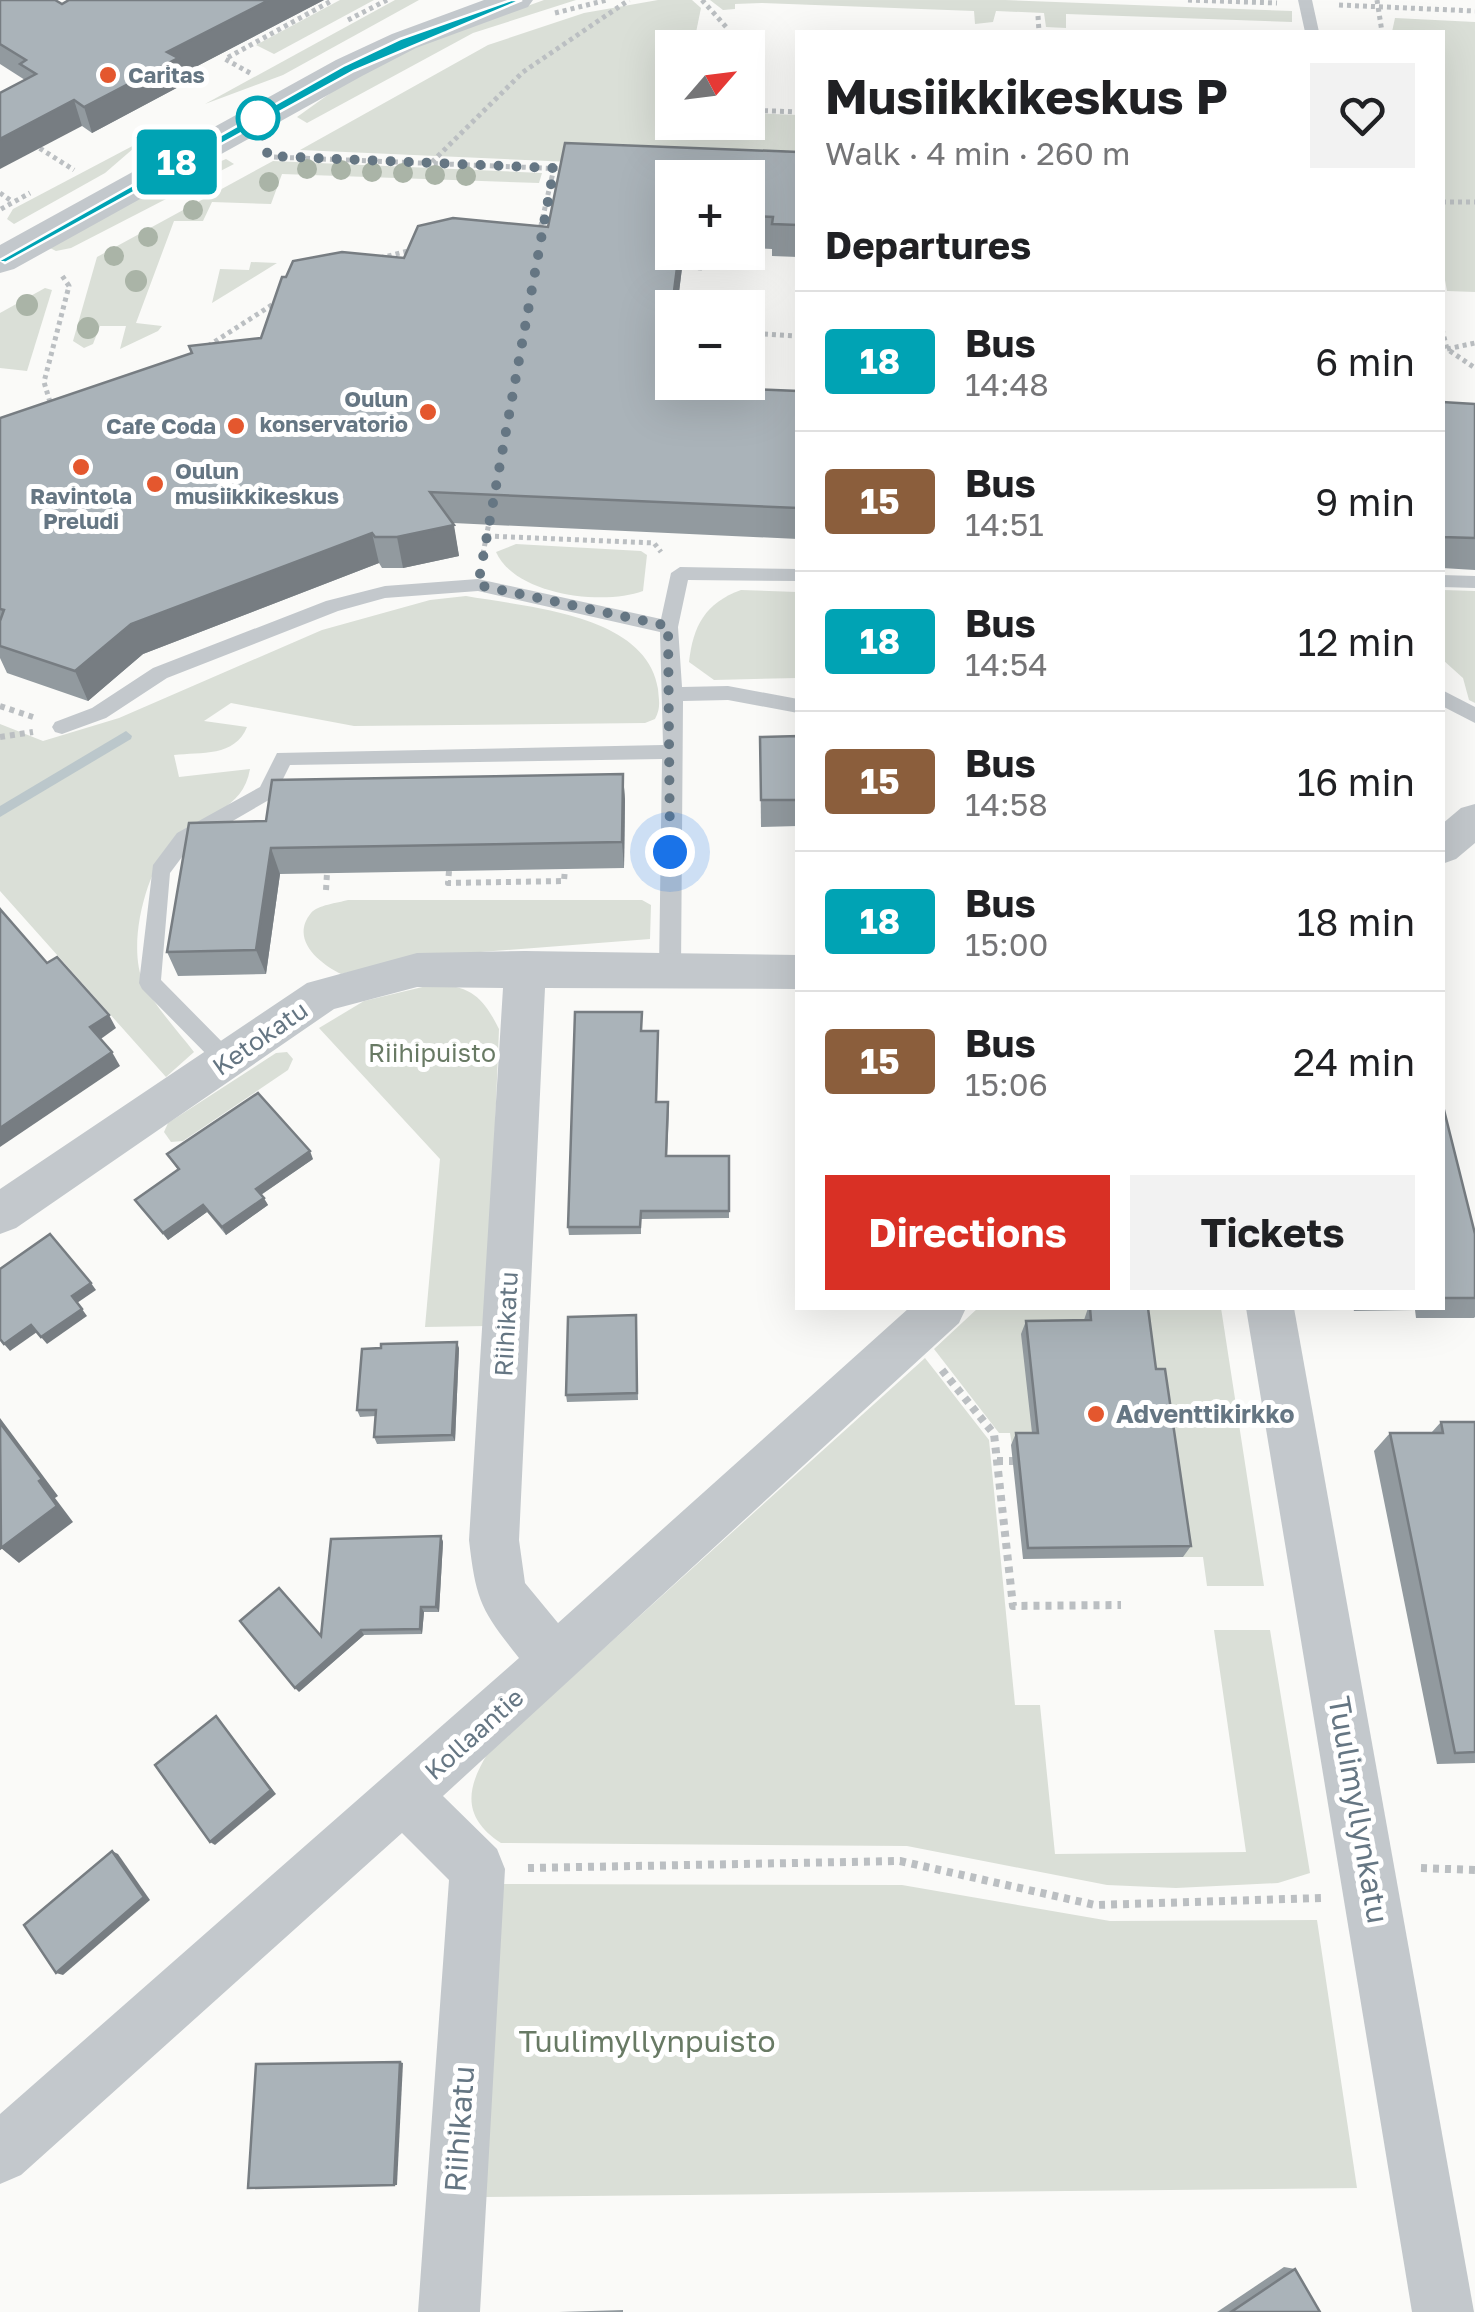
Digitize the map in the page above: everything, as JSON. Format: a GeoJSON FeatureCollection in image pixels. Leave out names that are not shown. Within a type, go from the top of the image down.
{"type":"FeatureCollection","features":[{"type":"Feature","properties":{"kind":"street"},"geometry":{"type":"LineString","coordinates":[[0,240],[437,0]]}},
{"type":"Feature","properties":{"kind":"street"},"geometry":{"type":"LineString","coordinates":[[0,260],[349,68],[419,35],[516,0]]}},
{"type":"Feature","properties":{"kind":"street"},"geometry":{"type":"LineString","coordinates":[[1445,845],[1475,819]]}},
{"type":"Feature","properties":{"kind":"street","name":"Riihikatu"},"geometry":{"type":"LineString","coordinates":[[525,968],[494,1540],[501,1594],[555,1661]]}},
{"type":"Feature","properties":{"kind":"street","name":"Ketokatu"},"geometry":{"type":"LineString","coordinates":[[0,1214],[322,995],[417,970],[795,972]]}},
{"type":"Feature","properties":{"kind":"street","name":"Tuulimyllynkatu"},"geometry":{"type":"LineString","coordinates":[[1270,1310],[1443,2312]]}},
{"type":"Feature","properties":{"kind":"street","name":"Kollaantie"},"geometry":{"type":"LineString","coordinates":[[0,2154],[555,1661],[930,1319]]}},
{"type":"Feature","properties":{"kind":"street"},"geometry":{"type":"LineString","coordinates":[[404,1796],[477,1869]]}},
{"type":"Feature","properties":{"kind":"street","name":"Riihikatu"},"geometry":{"type":"LineString","coordinates":[[449,2312],[477,1869]]}},
{"type":"Feature","properties":{"kind":"lane"},"geometry":{"type":"LineString","coordinates":[[1297,2],[1311,30]]}},
{"type":"Feature","properties":{"kind":"lane"},"geometry":{"type":"LineString","coordinates":[[670,970],[672,694],[668,626],[680,572],[795,575]]}},
{"type":"Feature","properties":{"kind":"lane"},"geometry":{"type":"LineString","coordinates":[[1445,581],[1475,582]]}},
{"type":"Feature","properties":{"kind":"lane"},"geometry":{"type":"LineString","coordinates":[[62,727],[99,714],[160,673],[332,606],[385,592],[478,585],[668,626]]}},
{"type":"Feature","properties":{"kind":"lane"},"geometry":{"type":"LineString","coordinates":[[672,694],[728,693],[795,705]]}},
{"type":"Feature","properties":{"kind":"lane"},"geometry":{"type":"LineString","coordinates":[[1445,699],[1475,716]]}},
{"type":"Feature","properties":{"kind":"lane"},"geometry":{"type":"LineString","coordinates":[[228,1060],[150,983],[160,871],[184,839],[267,792],[284,758],[671,752]]}},
{"type":"Feature","properties":{"kind":"path"},"geometry":{"type":"LineString","coordinates":[[250,72],[225,58],[333,0]]}},
{"type":"Feature","properties":{"kind":"path"},"geometry":{"type":"LineString","coordinates":[[431,163],[510,84],[602,14],[629,0]]}},
{"type":"Feature","properties":{"kind":"path"},"geometry":{"type":"LineString","coordinates":[[702,0],[728,29]]}},
{"type":"Feature","properties":{"kind":"path"},"geometry":{"type":"LineString","coordinates":[[1188,0],[1297,2]]}},
{"type":"Feature","properties":{"kind":"path"},"geometry":{"type":"LineString","coordinates":[[1324,5],[1377,4],[1475,12]]}},
{"type":"Feature","properties":{"kind":"path"},"geometry":{"type":"LineString","coordinates":[[1377,4],[1382,30]]}},
{"type":"Feature","properties":{"kind":"path"},"geometry":{"type":"LineString","coordinates":[[1038,16],[1040,30]]}},
{"type":"Feature","properties":{"kind":"path"},"geometry":{"type":"LineString","coordinates":[[765,111],[795,112]]}},
{"type":"Feature","properties":{"kind":"path"},"geometry":{"type":"LineString","coordinates":[[29,142],[74,170]]}},
{"type":"Feature","properties":{"kind":"path"},"geometry":{"type":"LineString","coordinates":[[268,156],[572,169]]}},
{"type":"Feature","properties":{"kind":"path"},"geometry":{"type":"LineString","coordinates":[[536,246],[554,168]]}},
{"type":"Feature","properties":{"kind":"path"},"geometry":{"type":"LineString","coordinates":[[0,193],[14,202]]}},
{"type":"Feature","properties":{"kind":"path"},"geometry":{"type":"LineString","coordinates":[[1445,202],[1475,202]]}},
{"type":"Feature","properties":{"kind":"path"},"geometry":{"type":"LineString","coordinates":[[376,259],[420,248]]}},
{"type":"Feature","properties":{"kind":"path"},"geometry":{"type":"LineString","coordinates":[[50,402],[44,382],[69,286],[56,268]]}},
{"type":"Feature","properties":{"kind":"path"},"geometry":{"type":"LineString","coordinates":[[214,360],[205,348],[286,296]]}},
{"type":"Feature","properties":{"kind":"path"},"geometry":{"type":"LineString","coordinates":[[765,335],[795,336]]}},
{"type":"Feature","properties":{"kind":"path"},"geometry":{"type":"LineString","coordinates":[[1445,349],[1475,343]]}},
{"type":"Feature","properties":{"kind":"path"},"geometry":{"type":"LineString","coordinates":[[1445,349],[1475,368]]}},
{"type":"Feature","properties":{"kind":"path"},"geometry":{"type":"LineString","coordinates":[[33,408],[66,397]]}},
{"type":"Feature","properties":{"kind":"path"},"geometry":{"type":"LineString","coordinates":[[478,585],[492,505]]}},
{"type":"Feature","properties":{"kind":"path"},"geometry":{"type":"LineString","coordinates":[[486,536],[654,544],[680,572]]}},
{"type":"Feature","properties":{"kind":"path"},"geometry":{"type":"LineString","coordinates":[[449,871],[448,883],[564,881],[565,869]]}},
{"type":"Feature","properties":{"kind":"path"},"geometry":{"type":"LineString","coordinates":[[326,890],[327,873]]}},
{"type":"Feature","properties":{"kind":"path"},"geometry":{"type":"LineString","coordinates":[[930,1319],[929,1354],[994,1434],[1013,1606],[1121,1605]]}},
{"type":"Feature","properties":{"kind":"path"},"geometry":{"type":"LineString","coordinates":[[997,1461],[1013,1461]]}},
{"type":"Feature","properties":{"kind":"path"},"geometry":{"type":"LineString","coordinates":[[477,1869],[900,1861],[1095,1905],[1322,1898]]}},
{"type":"Feature","properties":{"kind":"path"},"geometry":{"type":"LineString","coordinates":[[1404,1868],[1475,1870]]}},
{"type":"Feature","properties":{"kind":"green space"},"geometry":{"type":"Polygon","coordinates":[[[340,0],[374,0],[274,54],[256,45],[340,0]]]}},
{"type":"Feature","properties":{"kind":"green space"},"geometry":{"type":"Polygon","coordinates":[[[395,0],[419,0],[283,75],[205,104],[395,0]]]}},
{"type":"Feature","properties":{"kind":"green space"},"geometry":{"type":"Polygon","coordinates":[[[544,0],[576,0],[473,33],[307,123],[297,117],[357,74],[412,48],[544,0]]]}},
{"type":"Feature","properties":{"kind":"green space"},"geometry":{"type":"Polygon","coordinates":[[[658,0],[692,0],[701,8],[696,30],[655,30],[655,140],[765,140],[765,114],[795,115],[795,172],[765,171],[765,160],[655,160],[655,166],[300,150],[488,45],[584,13],[658,0]]]}},
{"type":"Feature","properties":{"kind":"green space"},"geometry":{"type":"Polygon","coordinates":[[[710,0],[1005,0],[1292,11],[1292,22],[1066,14],[1066,28],[1046,27],[1044,13],[996,11],[993,22],[975,24],[974,11],[762,3],[735,4],[735,9],[723,10],[710,0]]]}},
{"type":"Feature","properties":{"kind":"green space"},"geometry":{"type":"Polygon","coordinates":[[[1395,18],[1475,22],[1475,292],[1447,291],[1445,280],[1445,30],[1392,30],[1395,18]]]}},
{"type":"Feature","properties":{"kind":"green space"},"geometry":{"type":"Polygon","coordinates":[[[142,141],[105,173],[14,224],[7,219],[13,209],[142,141]]]}},
{"type":"Feature","properties":{"kind":"green space"},"geometry":{"type":"Polygon","coordinates":[[[226,159],[234,164],[71,248],[56,251],[46,246],[135,198],[226,159]]]}},
{"type":"Feature","properties":{"kind":"green space"},"geometry":{"type":"Polygon","coordinates":[[[273,161],[542,173],[539,183],[282,174],[271,204],[212,202],[203,221],[174,221],[136,323],[162,326],[158,331],[120,349],[126,326],[100,326],[93,344],[84,348],[73,341],[97,257],[273,161]]]}},
{"type":"Feature","properties":{"kind":"green space"},"geometry":{"type":"Polygon","coordinates":[[[251,262],[277,263],[212,303],[220,269],[249,270],[251,262]]]}},
{"type":"Feature","properties":{"kind":"green space"},"geometry":{"type":"Polygon","coordinates":[[[45,288],[52,290],[27,371],[0,368],[0,313],[45,288]]]}},
{"type":"Feature","properties":{"kind":"green space"},"geometry":{"type":"Polygon","coordinates":[[[516,544],[641,551],[647,555],[643,591],[584,597],[540,587],[506,567],[496,552],[516,544]]]}},
{"type":"Feature","properties":{"kind":"green space"},"geometry":{"type":"Polygon","coordinates":[[[741,590],[795,592],[795,678],[714,680],[689,662],[703,617],[741,590]]]}},
{"type":"Feature","properties":{"kind":"green space"},"geometry":{"type":"Polygon","coordinates":[[[1445,590],[1475,591],[1475,703],[1469,700],[1463,678],[1445,662],[1445,590]]]}},
{"type":"Feature","properties":{"kind":"green space"},"geometry":{"type":"Polygon","coordinates":[[[466,596],[581,618],[632,644],[649,664],[658,689],[655,719],[645,723],[354,726],[231,703],[204,721],[247,727],[242,737],[226,748],[174,755],[179,777],[250,769],[246,783],[231,803],[186,831],[165,852],[142,908],[137,950],[144,984],[194,1052],[166,1077],[0,891],[0,724],[43,741],[119,718],[322,630],[430,600],[466,596]]]}},
{"type":"Feature","properties":{"kind":"green space"},"geometry":{"type":"Polygon","coordinates":[[[348,900],[642,900],[651,905],[650,939],[415,957],[341,974],[310,950],[304,933],[305,923],[314,910],[348,900]]]}},
{"type":"Feature","properties":{"kind":"green space","name":"Riihipuisto"},"geometry":{"type":"Polygon","coordinates":[[[435,984],[458,987],[474,995],[499,1029],[487,1326],[425,1327],[440,1159],[319,1028],[364,1001],[435,984]]]}},
{"type":"Feature","properties":{"kind":"green space"},"geometry":{"type":"Polygon","coordinates":[[[287,1052],[293,1059],[288,1070],[183,1141],[171,1142],[164,1132],[168,1123],[276,1053],[287,1052]]]}},
{"type":"Feature","properties":{"kind":"green space"},"geometry":{"type":"Polygon","coordinates":[[[976,1310],[1221,1310],[1264,1586],[1207,1586],[1203,1557],[1183,1557],[1086,1334],[1033,1445],[1012,1445],[1010,1433],[999,1433],[934,1349],[976,1310]]]}},
{"type":"Feature","properties":{"kind":"green space"},"geometry":{"type":"Polygon","coordinates":[[[925,1358],[989,1440],[1015,1705],[1040,1705],[1055,1854],[1246,1852],[1214,1630],[1270,1630],[1310,1873],[1278,1883],[1176,1888],[1107,1885],[907,1846],[501,1843],[489,1833],[480,1824],[472,1802],[475,1779],[488,1753],[925,1358]]]}},
{"type":"Feature","properties":{"kind":"green space","name":"Tuulimyllynpuisto"},"geometry":{"type":"Polygon","coordinates":[[[499,1884],[902,1885],[1110,1921],[1317,1920],[1357,2188],[486,2197],[499,1884]]]}},
{"type":"Feature","properties":{"kind":"building"},"geometry":{"type":"Polygon","coordinates":[[[0,0],[55,0],[62,4],[69,0],[269,0],[167,52],[178,58],[84,107],[74,100],[0,139],[0,93],[36,74],[20,64],[26,60],[0,44],[0,0]]]}},
{"type":"Feature","properties":{"kind":"building"},"geometry":{"type":"Polygon","coordinates":[[[565,143],[795,152],[795,225],[772,224],[773,217],[765,217],[765,160],[655,160],[655,270],[677,270],[674,290],[655,290],[655,400],[765,400],[765,390],[795,391],[795,508],[430,492],[454,525],[397,537],[375,537],[372,533],[131,624],[75,671],[0,646],[4,610],[0,609],[0,418],[192,353],[189,346],[261,338],[282,277],[286,277],[293,261],[342,252],[404,258],[418,226],[453,218],[548,227],[565,143]]]}},
{"type":"Feature","properties":{"kind":"building"},"geometry":{"type":"Polygon","coordinates":[[[1445,402],[1475,404],[1475,538],[1445,537],[1445,402]]]}},
{"type":"Feature","properties":{"kind":"building"},"geometry":{"type":"Polygon","coordinates":[[[795,736],[795,800],[761,800],[760,737],[795,736]]]}},
{"type":"Feature","properties":{"kind":"building"},"geometry":{"type":"Polygon","coordinates":[[[623,774],[622,842],[271,848],[256,950],[167,952],[189,823],[266,821],[272,780],[623,774]]]}},
{"type":"Feature","properties":{"kind":"building"},"geometry":{"type":"Polygon","coordinates":[[[0,909],[47,963],[57,957],[109,1015],[90,1027],[112,1052],[0,1128],[0,909]]]}},
{"type":"Feature","properties":{"kind":"building"},"geometry":{"type":"Polygon","coordinates":[[[575,1012],[642,1012],[641,1031],[658,1031],[656,1102],[668,1102],[666,1156],[729,1156],[729,1211],[641,1211],[640,1227],[568,1227],[575,1012]]]}},
{"type":"Feature","properties":{"kind":"building"},"geometry":{"type":"Polygon","coordinates":[[[258,1093],[310,1151],[256,1189],[264,1198],[222,1227],[203,1205],[163,1233],[135,1200],[179,1169],[167,1154],[258,1093]]]}},
{"type":"Feature","properties":{"kind":"building"},"geometry":{"type":"Polygon","coordinates":[[[1445,1114],[1475,1234],[1475,1298],[1445,1298],[1445,1114]]]}},
{"type":"Feature","properties":{"kind":"building"},"geometry":{"type":"Polygon","coordinates":[[[50,1234],[91,1283],[72,1296],[82,1309],[41,1337],[31,1325],[4,1344],[0,1339],[0,1269],[50,1234]]]}},
{"type":"Feature","properties":{"kind":"building","name":"Adventtikirkko"},"geometry":{"type":"Polygon","coordinates":[[[1090,1310],[1148,1310],[1156,1369],[1165,1369],[1191,1546],[1028,1548],[1016,1433],[1038,1433],[1026,1321],[1091,1320],[1090,1310]]]}},
{"type":"Feature","properties":{"kind":"building"},"geometry":{"type":"Polygon","coordinates":[[[636,1315],[637,1393],[566,1395],[568,1317],[636,1315]]]}},
{"type":"Feature","properties":{"kind":"building"},"geometry":{"type":"Polygon","coordinates":[[[457,1342],[452,1435],[374,1437],[376,1410],[357,1410],[362,1349],[381,1348],[381,1344],[457,1342]]]}},
{"type":"Feature","properties":{"kind":"building"},"geometry":{"type":"Polygon","coordinates":[[[1441,1422],[1475,1422],[1475,1752],[1455,1753],[1390,1433],[1443,1433],[1441,1422]]]}},
{"type":"Feature","properties":{"kind":"building"},"geometry":{"type":"Polygon","coordinates":[[[0,1423],[57,1506],[1,1548],[0,1423]]]}},
{"type":"Feature","properties":{"kind":"building"},"geometry":{"type":"Polygon","coordinates":[[[441,1536],[436,1607],[421,1607],[420,1629],[361,1630],[295,1688],[240,1621],[279,1588],[321,1636],[331,1539],[441,1536]]]}},
{"type":"Feature","properties":{"kind":"building"},"geometry":{"type":"Polygon","coordinates":[[[216,1716],[271,1790],[210,1842],[155,1765],[216,1716]]]}},
{"type":"Feature","properties":{"kind":"building"},"geometry":{"type":"Polygon","coordinates":[[[112,1851],[144,1897],[56,1973],[24,1925],[112,1851]]]}},
{"type":"Feature","properties":{"kind":"building"},"geometry":{"type":"Polygon","coordinates":[[[400,2062],[394,2185],[248,2188],[256,2064],[400,2062]]]}},
{"type":"Feature","properties":{"kind":"building"},"geometry":{"type":"Polygon","coordinates":[[[1295,2269],[1320,2312],[1231,2312],[1295,2269]]]}},
{"type":"Feature","properties":{"kind":"waterway"},"geometry":{"type":"LineString","coordinates":[[0,812],[126,736]]}},
{"type":"Feature","properties":{"kind":"bus line","name":"18"},"geometry":{"type":"LineString","coordinates":[[0,260],[349,68],[450,23],[516,0]]}},
{"type":"Feature","properties":{"kind":"place","name":"Caritas"},"geometry":{"type":"Point","coordinates":[108,75]}},
{"type":"Feature","properties":{"kind":"place","name":"Oulun konservatorio"},"geometry":{"type":"Point","coordinates":[428,412]}},
{"type":"Feature","properties":{"kind":"place","name":"Cafe Coda"},"geometry":{"type":"Point","coordinates":[236,426]}},
{"type":"Feature","properties":{"kind":"place","name":"Ravintola Preludi"},"geometry":{"type":"Point","coordinates":[81,467]}},
{"type":"Feature","properties":{"kind":"place","name":"Oulun musiikkikeskus"},"geometry":{"type":"Point","coordinates":[155,484]}},
{"type":"Feature","properties":{"kind":"place","name":"Adventtikirkko"},"geometry":{"type":"Point","coordinates":[1096,1414]}},
{"type":"Feature","properties":{"kind":"route"},"geometry":{"type":"LineString","coordinates":[[258,118],[268,156],[554,168],[536,246],[478,585],[528,592],[668,626],[672,694],[670,852]]}}]}
